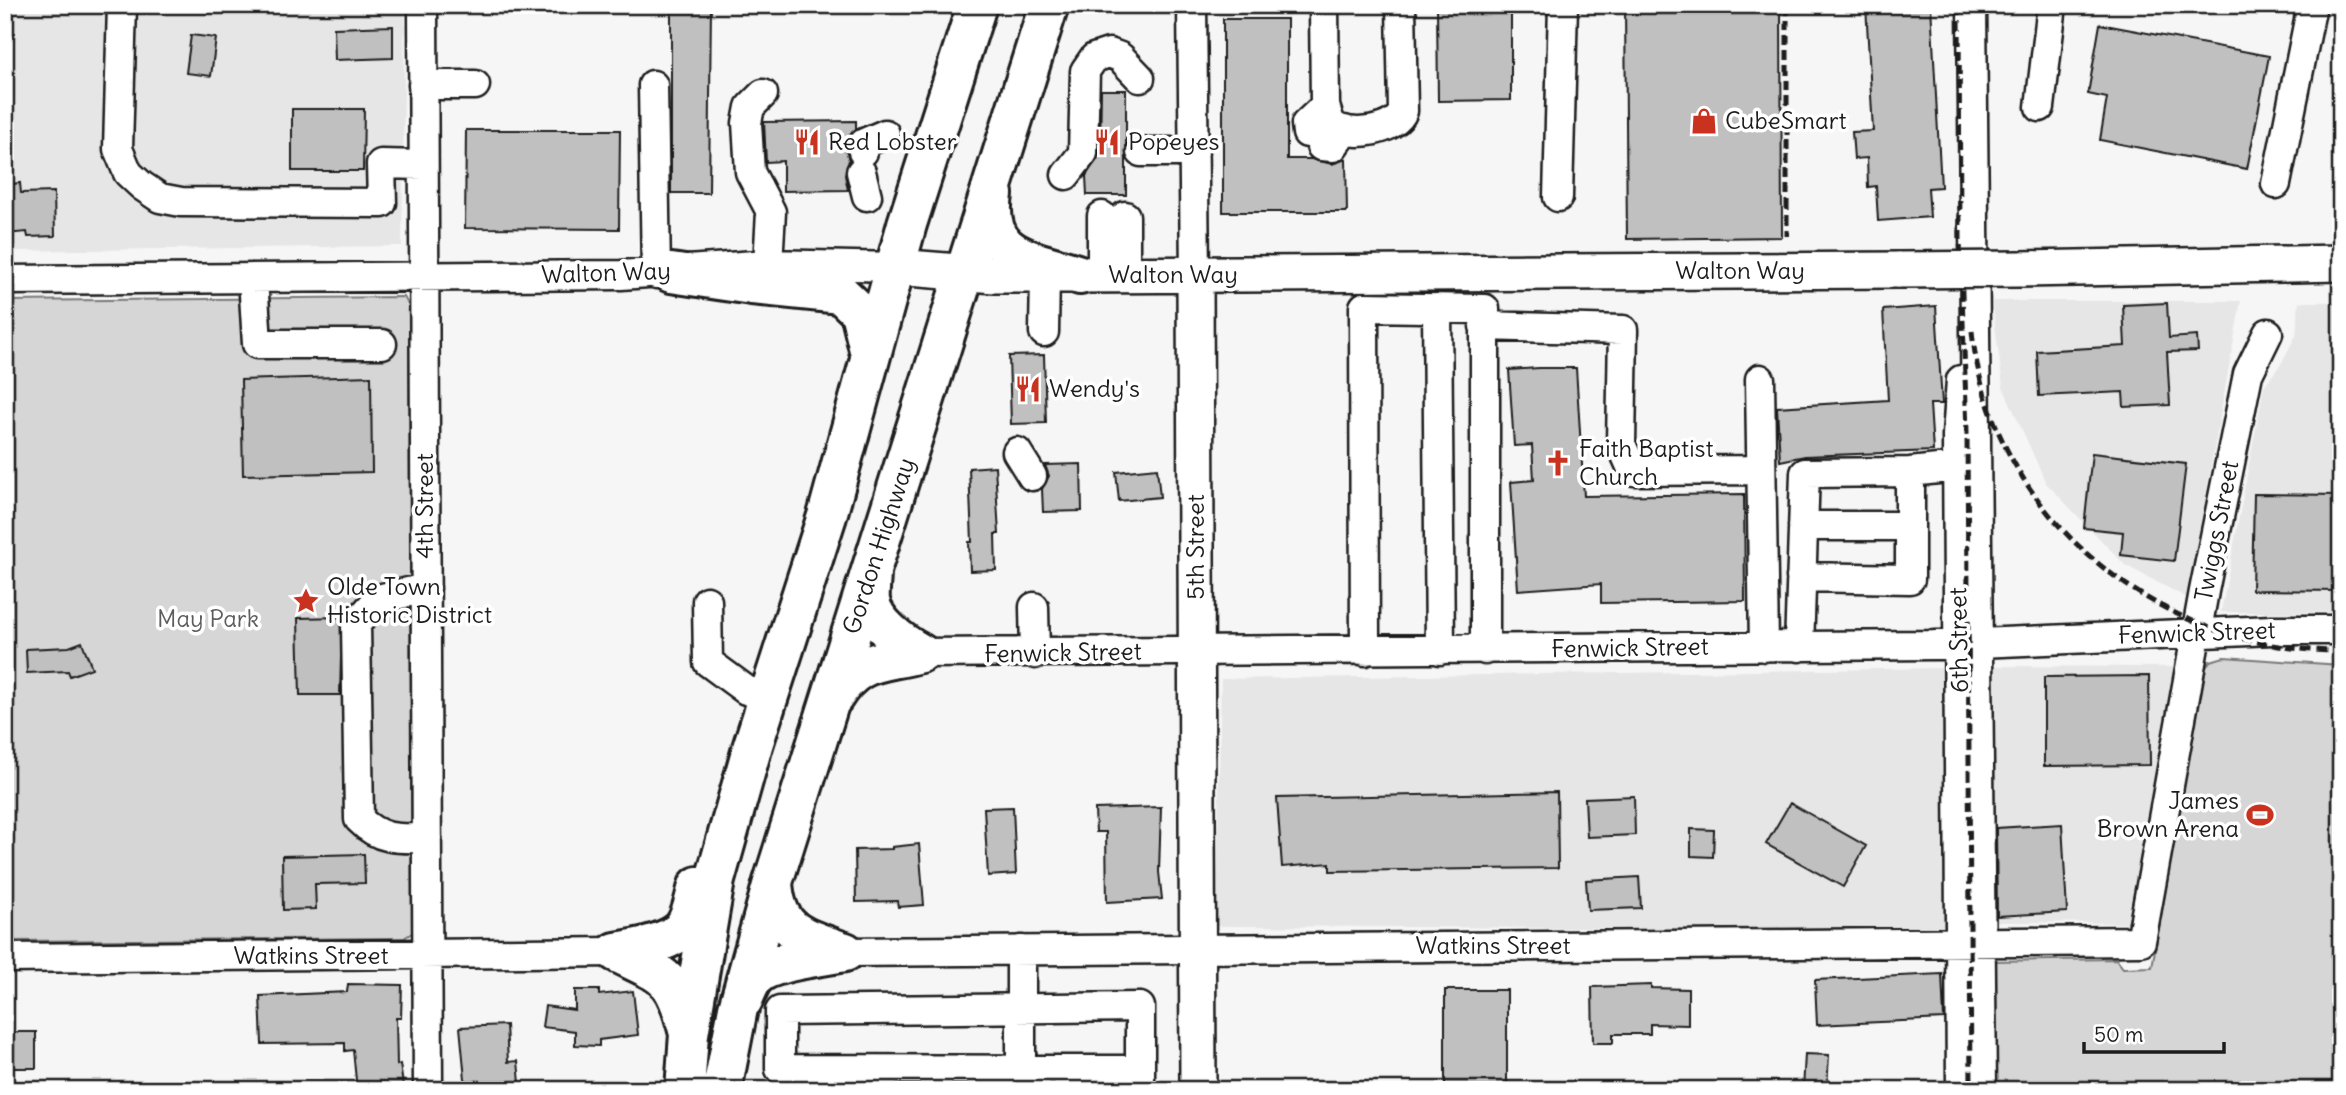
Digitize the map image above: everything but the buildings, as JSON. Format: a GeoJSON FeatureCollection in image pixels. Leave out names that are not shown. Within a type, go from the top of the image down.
{"type":"FeatureCollection","features":[{"type":"Feature","properties":{"kind":"highway"},"geometry":{"type":"LineString","coordinates":[[685,1090],[689,1034],[715,880],[753,745],[827,516],[895,267],[977,5]]}},
{"type":"Feature","properties":{"kind":"highway","name":"Gordon Highway"},"geometry":{"type":"LineString","coordinates":[[722,1090],[738,1008],[773,882],[1049,5]]}},
{"type":"Feature","properties":{"kind":"highway"},"geometry":{"type":"LineString","coordinates":[[995,180],[990,217],[996,238],[1013,252],[1088,275]]}},
{"type":"Feature","properties":{"kind":"highway"},"geometry":{"type":"LineString","coordinates":[[663,273],[841,294],[860,312],[870,354]]}},
{"type":"Feature","properties":{"kind":"highway"},"geometry":{"type":"LineString","coordinates":[[871,569],[870,601],[875,611],[903,644],[920,653]]}},
{"type":"Feature","properties":{"kind":"highway"},"geometry":{"type":"LineString","coordinates":[[829,704],[845,678],[855,670],[920,653]]}},
{"type":"Feature","properties":{"kind":"highway"},"geometry":{"type":"LineString","coordinates":[[616,953],[639,948],[680,931],[689,917],[722,811],[753,745]]}},
{"type":"Feature","properties":{"kind":"highway"},"geometry":{"type":"LineString","coordinates":[[773,882],[774,907],[790,928],[813,940],[845,951]]}},
{"type":"Feature","properties":{"kind":"highway"},"geometry":{"type":"LineString","coordinates":[[738,1008],[754,978],[764,972],[776,966],[845,951]]}},
{"type":"Feature","properties":{"kind":"highway"},"geometry":{"type":"LineString","coordinates":[[616,953],[668,979],[681,1003],[689,1034]]}},
{"type":"Feature","properties":{"kind":"main road","name":"Walton Way"},"geometry":{"type":"LineString","coordinates":[[895,267],[965,272],[1195,275],[2021,269],[2341,263]]}},
{"type":"Feature","properties":{"kind":"main road","name":"5th Street"},"geometry":{"type":"LineString","coordinates":[[1195,275],[1198,1090]]}},
{"type":"Feature","properties":{"kind":"street"},"geometry":{"type":"LineString","coordinates":[[122,5],[118,149],[128,173],[160,198],[181,202],[382,203],[381,164],[423,165]]}},
{"type":"Feature","properties":{"kind":"street","name":"4th Street"},"geometry":{"type":"LineString","coordinates":[[423,5],[428,1090]]}},
{"type":"Feature","properties":{"kind":"street","name":"5th Street"},"geometry":{"type":"LineString","coordinates":[[1192,5],[1195,275]]}},
{"type":"Feature","properties":{"kind":"street"},"geometry":{"type":"LineString","coordinates":[[1324,5],[1325,106],[1335,126],[1345,130],[1386,128],[1401,117],[1401,5]]}},
{"type":"Feature","properties":{"kind":"street"},"geometry":{"type":"LineString","coordinates":[[1558,197],[1563,5]]}},
{"type":"Feature","properties":{"kind":"street","name":"6th Street"},"geometry":{"type":"LineString","coordinates":[[1961,1090],[1970,942],[1969,643],[1975,192],[1972,5]]}},
{"type":"Feature","properties":{"kind":"street"},"geometry":{"type":"LineString","coordinates":[[2039,107],[2052,5]]}},
{"type":"Feature","properties":{"kind":"street"},"geometry":{"type":"LineString","coordinates":[[2276,184],[2312,5]]}},
{"type":"Feature","properties":{"kind":"street"},"geometry":{"type":"LineString","coordinates":[[1066,175],[1083,153],[1085,71],[1094,58],[1109,53],[1121,57],[1140,78]]}},
{"type":"Feature","properties":{"kind":"street"},"geometry":{"type":"LineString","coordinates":[[423,85],[475,85]]}},
{"type":"Feature","properties":{"kind":"street"},"geometry":{"type":"LineString","coordinates":[[653,85],[663,273]]}},
{"type":"Feature","properties":{"kind":"street"},"geometry":{"type":"LineString","coordinates":[[763,94],[750,107],[747,123],[750,172],[771,212],[768,264]]}},
{"type":"Feature","properties":{"kind":"street"},"geometry":{"type":"LineString","coordinates":[[1325,106],[1306,124],[1314,140],[1334,147],[1345,130]]}},
{"type":"Feature","properties":{"kind":"street"},"geometry":{"type":"LineString","coordinates":[[864,173],[864,143],[885,134]]}},
{"type":"Feature","properties":{"kind":"street"},"geometry":{"type":"LineString","coordinates":[[1141,152],[1194,152]]}},
{"type":"Feature","properties":{"kind":"street","name":"6th Street"},"geometry":{"type":"LineString","coordinates":[[1969,643],[1956,435],[1975,192]]}},
{"type":"Feature","properties":{"kind":"street"},"geometry":{"type":"LineString","coordinates":[[1044,332],[1088,275],[1114,216]]}},
{"type":"Feature","properties":{"kind":"street","name":"Walton Way"},"geometry":{"type":"LineString","coordinates":[[5,280],[663,273],[768,264],[895,267]]}},
{"type":"Feature","properties":{"kind":"street"},"geometry":{"type":"LineString","coordinates":[[253,278],[257,344],[382,344]]}},
{"type":"Feature","properties":{"kind":"street"},"geometry":{"type":"LineString","coordinates":[[1365,651],[1364,307],[1485,309],[1485,650]]}},
{"type":"Feature","properties":{"kind":"street"},"geometry":{"type":"LineString","coordinates":[[1437,308],[1440,650]]}},
{"type":"Feature","properties":{"kind":"street"},"geometry":{"type":"LineString","coordinates":[[1484,326],[1623,330],[1621,444],[1633,471],[1760,470]]}},
{"type":"Feature","properties":{"kind":"street","name":"Twiggs Street"},"geometry":{"type":"LineString","coordinates":[[2141,941],[2248,374],[2268,333]]}},
{"type":"Feature","properties":{"kind":"street"},"geometry":{"type":"LineString","coordinates":[[1760,379],[1763,647]]}},
{"type":"Feature","properties":{"kind":"street"},"geometry":{"type":"LineString","coordinates":[[1799,647],[1805,473],[1910,472],[1957,467]]}},
{"type":"Feature","properties":{"kind":"street"},"geometry":{"type":"LineString","coordinates":[[1801,577],[1910,579],[1910,472]]}},
{"type":"Feature","properties":{"kind":"street"},"geometry":{"type":"LineString","coordinates":[[1803,526],[1910,526]]}},
{"type":"Feature","properties":{"kind":"street"},"geometry":{"type":"LineString","coordinates":[[426,588],[378,599],[356,624],[359,819],[372,833],[390,839],[427,838]]}},
{"type":"Feature","properties":{"kind":"street"},"geometry":{"type":"LineString","coordinates":[[708,601],[708,662],[747,690],[768,698]]}},
{"type":"Feature","properties":{"kind":"street"},"geometry":{"type":"LineString","coordinates":[[1034,607],[1035,654]]}},
{"type":"Feature","properties":{"kind":"street","name":"Fenwick Street"},"geometry":{"type":"LineString","coordinates":[[920,653],[1799,647],[2341,630]]}},
{"type":"Feature","properties":{"kind":"street","name":"Watkins Street"},"geometry":{"type":"LineString","coordinates":[[845,951],[2141,941]]}},
{"type":"Feature","properties":{"kind":"street","name":"6th Street"},"geometry":{"type":"LineString","coordinates":[[1970,942],[1982,1090]]}},
{"type":"Feature","properties":{"kind":"street"},"geometry":{"type":"LineString","coordinates":[[1021,950],[1021,1079]]}},
{"type":"Feature","properties":{"kind":"street","name":"Watkins Street"},"geometry":{"type":"LineString","coordinates":[[5,958],[616,953]]}},
{"type":"Feature","properties":{"kind":"street"},"geometry":{"type":"LineString","coordinates":[[1140,1007],[1140,1080],[1021,1079],[780,1069],[780,1011],[1140,1007]]}},
{"type":"Feature","properties":{"kind":"shaded area"},"geometry":{"type":"Polygon","coordinates":[[[5,5],[405,5],[402,246],[5,251],[5,5]]]}},
{"type":"Feature","properties":{"kind":"shaded area"},"geometry":{"type":"Polygon","coordinates":[[[1992,301],[2241,301],[2187,598],[2125,565],[2046,483],[2003,387],[1992,301]]]}},
{"type":"Feature","properties":{"kind":"shaded area"},"geometry":{"type":"Polygon","coordinates":[[[2299,302],[2341,302],[2341,612],[2221,612],[2264,386],[2281,364],[2296,335],[2299,302]]]}},
{"type":"Feature","properties":{"kind":"shaded area"},"geometry":{"type":"Polygon","coordinates":[[[1992,666],[2177,667],[2129,923],[1992,922],[1992,666]]]}},
{"type":"Feature","properties":{"kind":"shaded area"},"geometry":{"type":"Polygon","coordinates":[[[1947,668],[1944,930],[1216,926],[1221,679],[1947,668]]]}},
{"type":"Feature","properties":{"kind":"green space","name":"May Park"},"geometry":{"type":"Polygon","coordinates":[[[404,297],[409,306],[412,933],[404,938],[5,941],[5,301],[404,297]]]}},
{"type":"Feature","properties":{"kind":"green space","name":"James Brown Arena"},"geometry":{"type":"Polygon","coordinates":[[[2224,657],[2341,665],[2341,1090],[1986,1090],[1992,961],[2116,959],[2123,968],[2152,967],[2204,671],[2210,661],[2224,657]]]}},
{"type":"Feature","properties":{"kind":"railway"},"geometry":{"type":"LineString","coordinates":[[1787,5],[1787,236]]}},
{"type":"Feature","properties":{"kind":"railway"},"geometry":{"type":"LineString","coordinates":[[1959,5],[1960,239],[1967,432],[1971,1090]]}},
{"type":"Feature","properties":{"kind":"railway"},"geometry":{"type":"LineString","coordinates":[[1972,331],[1986,398],[2012,459],[2049,514],[2095,561],[2149,599],[2209,627],[2273,645],[2341,651]]}},
{"type":"Feature","properties":{"kind":"place","name":"CubeSmart"},"geometry":{"type":"Point","coordinates":[1704,121]}},
{"type":"Feature","properties":{"kind":"place","name":"Red Lobster"},"geometry":{"type":"Point","coordinates":[807,142]}},
{"type":"Feature","properties":{"kind":"place","name":"Popeyes"},"geometry":{"type":"Point","coordinates":[1107,142]}},
{"type":"Feature","properties":{"kind":"place","name":"Wendy's"},"geometry":{"type":"Point","coordinates":[1028,389]}},
{"type":"Feature","properties":{"kind":"place","name":"Faith Baptist Church"},"geometry":{"type":"Point","coordinates":[1558,463]}},
{"type":"Feature","properties":{"kind":"place","name":"Olde Town Historic District"},"geometry":{"type":"Point","coordinates":[306,601]}},
{"type":"Feature","properties":{"kind":"place","name":"James Brown Arena"},"geometry":{"type":"Point","coordinates":[2260,815]}}]}
